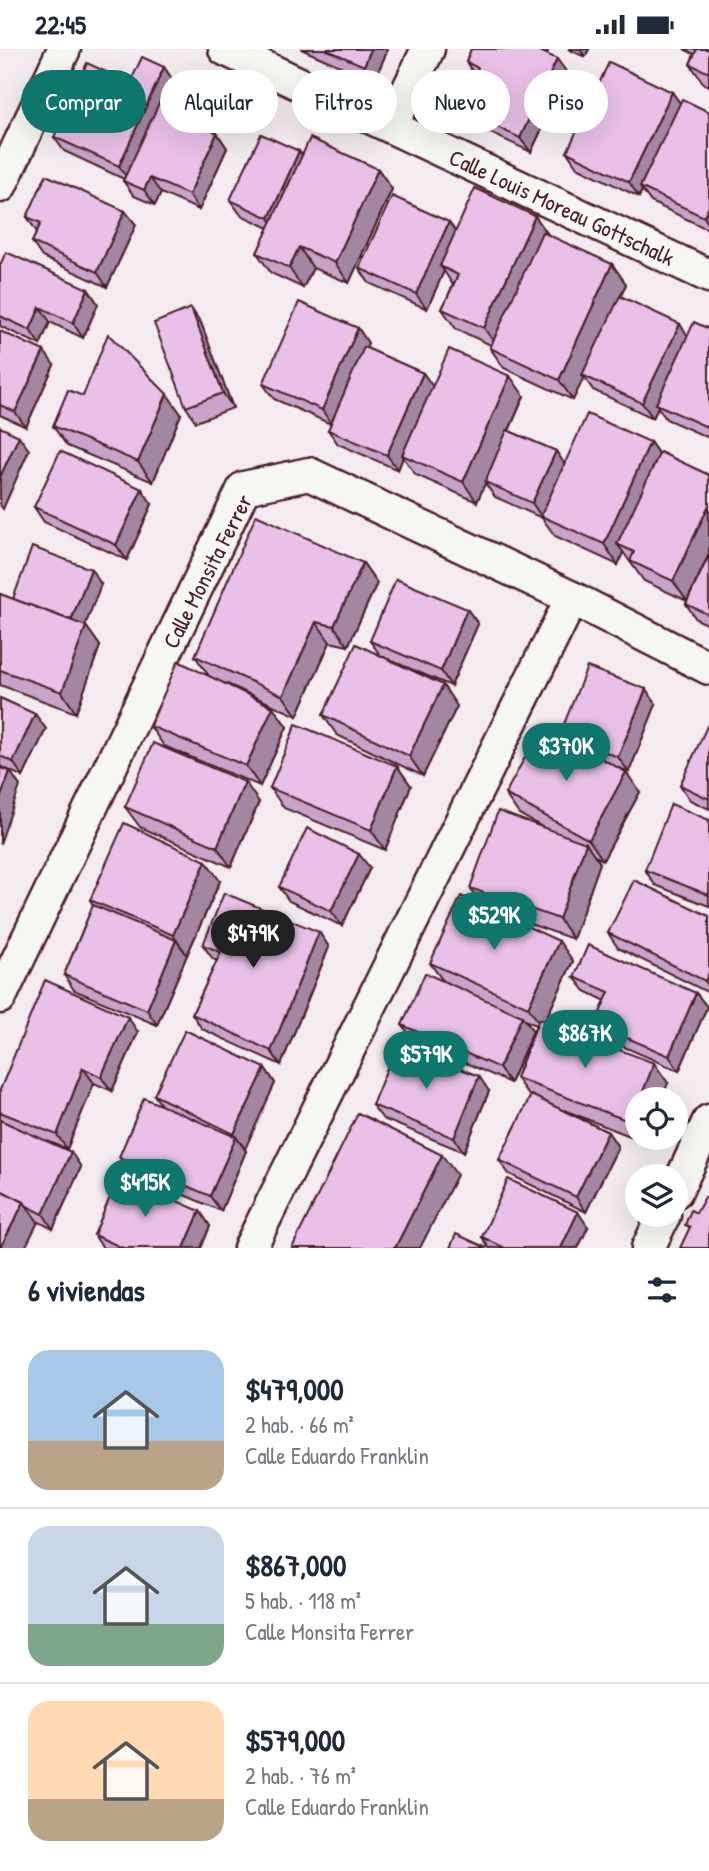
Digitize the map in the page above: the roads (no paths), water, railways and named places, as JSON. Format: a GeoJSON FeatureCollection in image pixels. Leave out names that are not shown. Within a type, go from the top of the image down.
{"type":"FeatureCollection","features":[{"type":"Feature","properties":{"kind":"street"},"geometry":{"type":"LineString","coordinates":[[0,186],[64,49]]}},
{"type":"Feature","properties":{"kind":"street","name":"Calle Louis Moreau Gottschalk"},"geometry":{"type":"LineString","coordinates":[[225,49],[292,80]]}},
{"type":"Feature","properties":{"kind":"street"},"geometry":{"type":"LineString","coordinates":[[397,114],[428,49]]}},
{"type":"Feature","properties":{"kind":"street","name":"Calle Louis Moreau Gottschalk"},"geometry":{"type":"LineString","coordinates":[[397,129],[709,276]]}},
{"type":"Feature","properties":{"kind":"street","name":"Calle Monsita Ferrer"},"geometry":{"type":"LineString","coordinates":[[0,997],[244,488],[309,474],[572,598],[709,668]]}},
{"type":"Feature","properties":{"kind":"street"},"geometry":{"type":"LineString","coordinates":[[250,1248],[572,598]]}},
{"type":"Feature","properties":{"kind":"street"},"geometry":{"type":"LineString","coordinates":[[688,1166],[709,1122]]}},
{"type":"Feature","properties":{"kind":"street"},"geometry":{"type":"LineString","coordinates":[[648,1248],[658,1227]]}}]}
